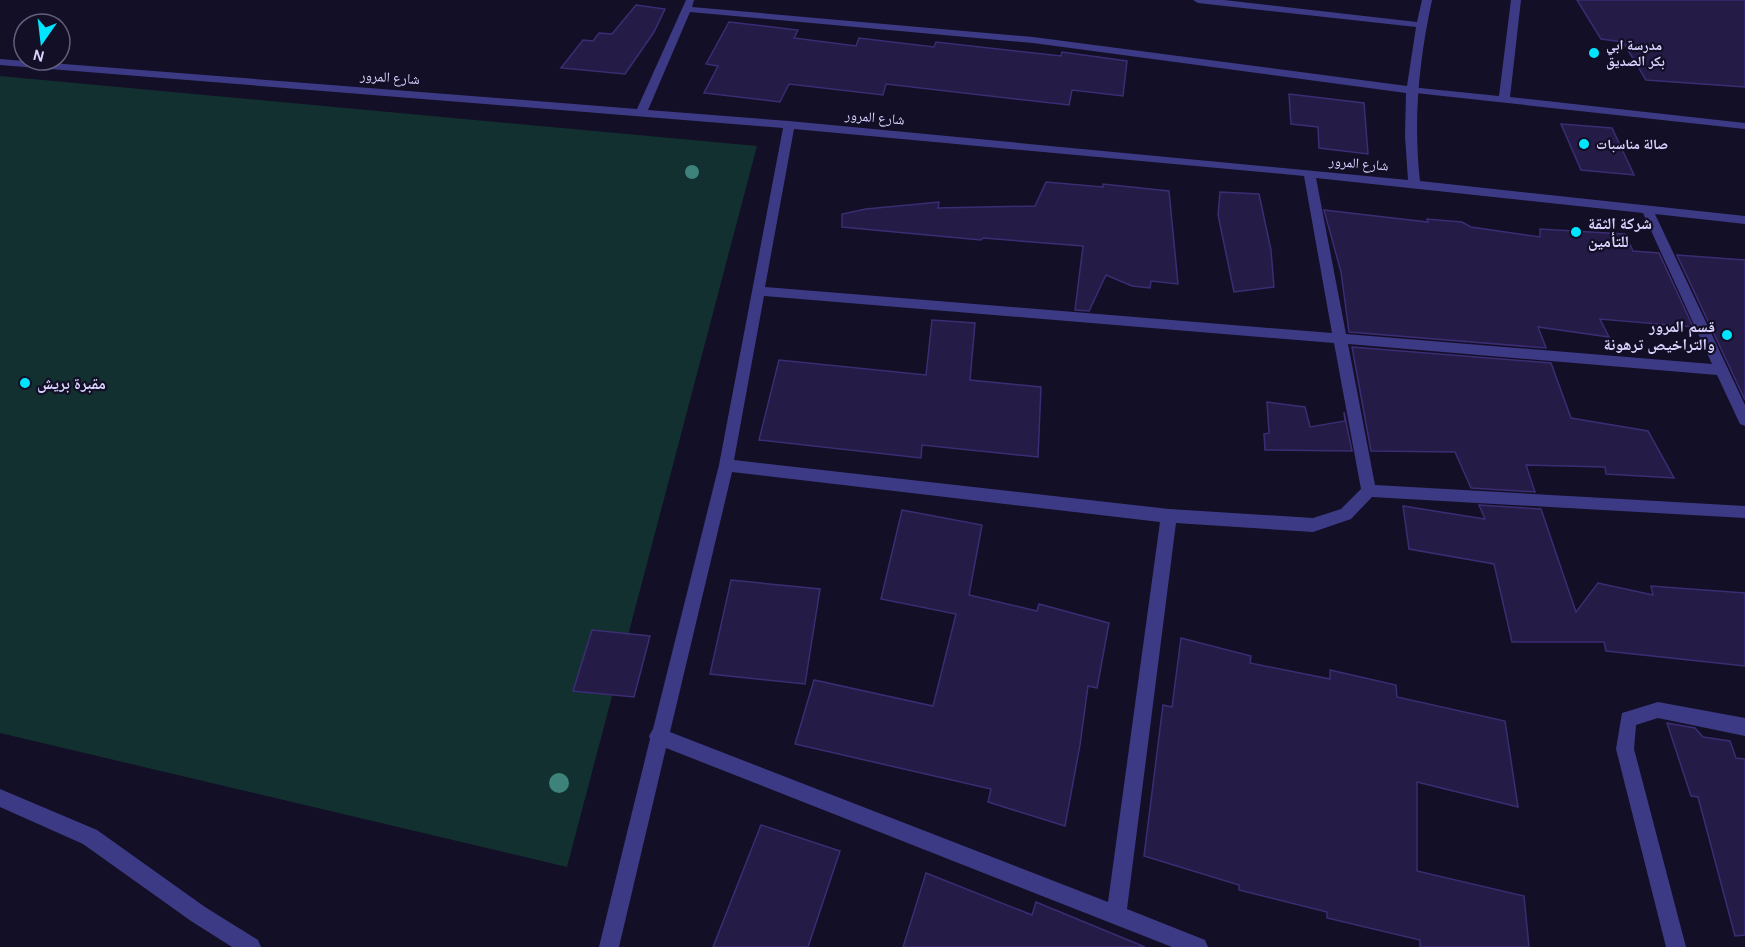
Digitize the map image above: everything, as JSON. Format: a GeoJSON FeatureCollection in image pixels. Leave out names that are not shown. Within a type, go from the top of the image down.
{"type":"FeatureCollection","features":[{"type":"Feature","properties":{"kind":"street"},"geometry":{"type":"LineString","coordinates":[[1198,0],[1421,25]]}},
{"type":"Feature","properties":{"kind":"street"},"geometry":{"type":"LineString","coordinates":[[1414,183],[1408,120],[1410,90],[1427,0]]}},
{"type":"Feature","properties":{"kind":"street"},"geometry":{"type":"LineString","coordinates":[[1504,100],[1516,0]]}},
{"type":"Feature","properties":{"kind":"street"},"geometry":{"type":"LineString","coordinates":[[642,111],[688,5],[1033,40],[1410,90],[1745,126]]}},
{"type":"Feature","properties":{"kind":"street","name":"شارع المرور"},"geometry":{"type":"LineString","coordinates":[[0,62],[789,124],[1414,183],[1745,220]]}},
{"type":"Feature","properties":{"kind":"street"},"geometry":{"type":"LineString","coordinates":[[609,947],[658,736],[726,465],[789,124]]}},
{"type":"Feature","properties":{"kind":"street"},"geometry":{"type":"LineString","coordinates":[[1309,173],[1369,491]]}},
{"type":"Feature","properties":{"kind":"street"},"geometry":{"type":"LineString","coordinates":[[1647,209],[1745,420]]}},
{"type":"Feature","properties":{"kind":"street"},"geometry":{"type":"LineString","coordinates":[[759,291],[1722,370]]}},
{"type":"Feature","properties":{"kind":"street"},"geometry":{"type":"LineString","coordinates":[[726,465],[1169,516],[1313,525],[1346,514],[1369,491],[1745,512]]}},
{"type":"Feature","properties":{"kind":"street"},"geometry":{"type":"LineString","coordinates":[[1116,915],[1169,516]]}},
{"type":"Feature","properties":{"kind":"street"},"geometry":{"type":"LineString","coordinates":[[1676,947],[1625,748],[1628,719],[1658,710],[1745,727]]}},
{"type":"Feature","properties":{"kind":"street"},"geometry":{"type":"LineString","coordinates":[[658,736],[1198,947]]}},
{"type":"Feature","properties":{"kind":"street"},"geometry":{"type":"LineString","coordinates":[[0,798],[90,837],[198,914],[251,947]]}},
{"type":"Feature","properties":{"kind":"green space"},"geometry":{"type":"Polygon","coordinates":[[[0,76],[757,146],[567,867],[0,733],[0,76]]]}},
{"type":"Feature","properties":{"kind":"building","name":"مدرسة ابي بكر الصديق"},"geometry":{"type":"Polygon","coordinates":[[[1577,0],[1745,0],[1745,87],[1646,80],[1623,42],[1601,39],[1577,0]]]}},
{"type":"Feature","properties":{"kind":"building"},"geometry":{"type":"Polygon","coordinates":[[[636,5],[665,9],[654,32],[625,74],[561,68],[583,40],[593,41],[599,33],[612,34],[636,5]]]}},
{"type":"Feature","properties":{"kind":"building"},"geometry":{"type":"Polygon","coordinates":[[[729,22],[798,30],[794,38],[856,46],[859,38],[934,47],[936,42],[1061,56],[1062,52],[1127,61],[1123,96],[1072,90],[1069,105],[886,84],[883,95],[789,84],[780,102],[704,93],[718,66],[706,64],[729,22]]]}},
{"type":"Feature","properties":{"kind":"building"},"geometry":{"type":"Polygon","coordinates":[[[1289,94],[1364,103],[1368,154],[1319,148],[1318,127],[1291,124],[1289,94]]]}},
{"type":"Feature","properties":{"kind":"building","name":"صالة مناسبات"},"geometry":{"type":"Polygon","coordinates":[[[1561,124],[1612,128],[1634,175],[1581,170],[1561,124]]]}},
{"type":"Feature","properties":{"kind":"building"},"geometry":{"type":"Polygon","coordinates":[[[1046,182],[1103,187],[1103,184],[1169,191],[1178,284],[1151,281],[1150,288],[1132,286],[1106,275],[1089,311],[1075,310],[1083,246],[983,238],[981,240],[842,227],[842,214],[866,209],[939,202],[938,208],[1035,206],[1046,182]]]}},
{"type":"Feature","properties":{"kind":"building"},"geometry":{"type":"Polygon","coordinates":[[[1220,192],[1259,194],[1271,250],[1274,287],[1234,292],[1218,215],[1220,192]]]}},
{"type":"Feature","properties":{"kind":"building"},"geometry":{"type":"Polygon","coordinates":[[[1324,210],[1428,222],[1427,219],[1462,222],[1471,227],[1540,237],[1540,229],[1625,234],[1633,251],[1659,253],[1693,327],[1600,319],[1609,337],[1538,327],[1546,348],[1349,332],[1341,272],[1324,210]]]}},
{"type":"Feature","properties":{"kind":"building","name":"قسم المرور والتراخيص ترهونة"},"geometry":{"type":"Polygon","coordinates":[[[1677,255],[1745,260],[1745,400],[1677,255]]]}},
{"type":"Feature","properties":{"kind":"building"},"geometry":{"type":"Polygon","coordinates":[[[932,320],[975,323],[970,380],[1041,387],[1038,457],[922,445],[921,458],[759,440],[779,360],[926,375],[932,320]]]}},
{"type":"Feature","properties":{"kind":"building"},"geometry":{"type":"Polygon","coordinates":[[[1352,347],[1551,363],[1571,418],[1648,431],[1674,478],[1606,474],[1605,467],[1526,465],[1535,492],[1471,488],[1455,452],[1371,451],[1352,347]]]}},
{"type":"Feature","properties":{"kind":"building"},"geometry":{"type":"Polygon","coordinates":[[[1267,402],[1305,407],[1310,427],[1345,421],[1344,412],[1352,451],[1265,450],[1264,434],[1269,433],[1267,402]]]}},
{"type":"Feature","properties":{"kind":"building"},"geometry":{"type":"Polygon","coordinates":[[[1479,505],[1541,509],[1576,612],[1598,583],[1653,595],[1651,586],[1745,593],[1745,666],[1606,651],[1604,642],[1512,642],[1494,564],[1409,549],[1403,506],[1485,519],[1479,505]]]}},
{"type":"Feature","properties":{"kind":"building"},"geometry":{"type":"Polygon","coordinates":[[[902,510],[982,525],[969,595],[1037,611],[1039,604],[1109,623],[1097,688],[1088,686],[1065,826],[988,802],[991,789],[795,744],[814,680],[933,706],[956,614],[881,599],[902,510]]]}},
{"type":"Feature","properties":{"kind":"building"},"geometry":{"type":"Polygon","coordinates":[[[731,580],[820,589],[805,684],[710,674],[731,580]]]}},
{"type":"Feature","properties":{"kind":"building"},"geometry":{"type":"Polygon","coordinates":[[[592,630],[650,636],[634,697],[573,691],[592,630]]]}},
{"type":"Feature","properties":{"kind":"building"},"geometry":{"type":"Polygon","coordinates":[[[1181,638],[1251,656],[1250,663],[1330,679],[1330,670],[1396,685],[1397,697],[1505,721],[1518,807],[1417,782],[1417,871],[1524,896],[1529,947],[1420,947],[1420,940],[1327,918],[1327,912],[1239,890],[1239,885],[1144,856],[1163,705],[1172,707],[1181,638]]]}},
{"type":"Feature","properties":{"kind":"building"},"geometry":{"type":"Polygon","coordinates":[[[1667,723],[1695,728],[1703,737],[1730,741],[1736,758],[1745,759],[1745,935],[1735,936],[1698,797],[1691,796],[1667,723]]]}},
{"type":"Feature","properties":{"kind":"building"},"geometry":{"type":"Polygon","coordinates":[[[761,825],[840,851],[808,947],[713,947],[761,825]]]}},
{"type":"Feature","properties":{"kind":"building"},"geometry":{"type":"Polygon","coordinates":[[[926,873],[1032,915],[1036,902],[1145,947],[903,947],[926,873]]]}},
{"type":"Feature","properties":{"kind":"place","name":"مدرسة ابي بكر الصديق"},"geometry":{"type":"Point","coordinates":[1594,53]}},
{"type":"Feature","properties":{"kind":"place","name":"صالة مناسبات"},"geometry":{"type":"Point","coordinates":[1584,144]}},
{"type":"Feature","properties":{"kind":"place","name":"شركة الثقة للتأمين"},"geometry":{"type":"Point","coordinates":[1576,232]}},
{"type":"Feature","properties":{"kind":"place","name":"قسم المرور والتراخيص ترهونة"},"geometry":{"type":"Point","coordinates":[1727,335]}},
{"type":"Feature","properties":{"kind":"place","name":"مقبرة بريش"},"geometry":{"type":"Point","coordinates":[25,383]}}]}
